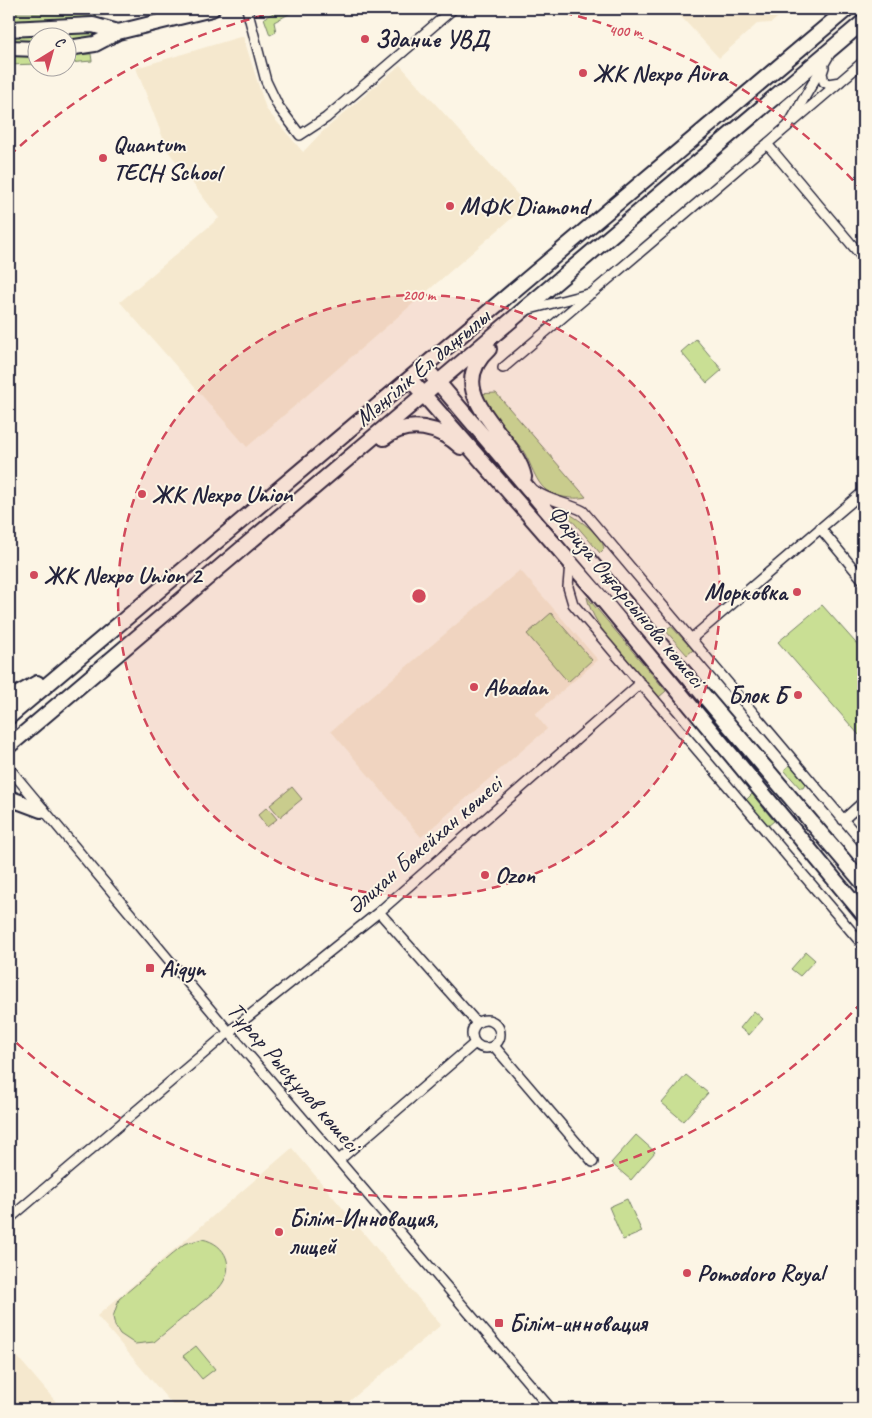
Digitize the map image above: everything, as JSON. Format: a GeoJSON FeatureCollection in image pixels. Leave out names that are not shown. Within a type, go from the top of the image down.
{"type":"FeatureCollection","features":[{"type":"Feature","properties":{"kind":"main road"},"geometry":{"type":"LineString","coordinates":[[78,47],[95,44],[118,32],[212,9]]}},
{"type":"Feature","properties":{"kind":"main road","name":"Мәңгілік Ел даңғылы"},"geometry":{"type":"LineString","coordinates":[[9,717],[847,9]]}},
{"type":"Feature","properties":{"kind":"main road","name":"Мәңгілік Ел даңғылы"},"geometry":{"type":"LineString","coordinates":[[9,746],[439,384],[863,22]]}},
{"type":"Feature","properties":{"kind":"main road"},"geometry":{"type":"LineString","coordinates":[[9,29],[93,25],[118,32]]}},
{"type":"Feature","properties":{"kind":"main road"},"geometry":{"type":"LineString","coordinates":[[9,48],[28,48]]}},
{"type":"Feature","properties":{"kind":"main road"},"geometry":{"type":"LineString","coordinates":[[518,315],[503,335],[479,360],[472,380],[473,394],[480,410],[497,429],[517,461],[525,485]]}},
{"type":"Feature","properties":{"kind":"main road","name":"Фариза Оңғарсынова көшесі"},"geometry":{"type":"LineString","coordinates":[[425,367],[863,883]]}},
{"type":"Feature","properties":{"kind":"main road","name":"Фариза Оңғарсынова көшесі"},"geometry":{"type":"LineString","coordinates":[[410,379],[628,630],[863,914]]}},
{"type":"Feature","properties":{"kind":"main road"},"geometry":{"type":"LineString","coordinates":[[341,465],[392,432],[418,426],[433,429],[450,437],[469,454],[481,459]]}},
{"type":"Feature","properties":{"kind":"main road"},"geometry":{"type":"LineString","coordinates":[[628,630],[663,657],[752,760],[754,758],[752,752]]}},
{"type":"Feature","properties":{"kind":"main road"},"geometry":{"type":"LineString","coordinates":[[9,699],[23,693],[106,635]]}},
{"type":"Feature","properties":{"kind":"main road"},"geometry":{"type":"LineString","coordinates":[[782,816],[773,800],[777,794],[863,894]]}},
{"type":"Feature","properties":{"kind":"main road"},"geometry":{"type":"LineString","coordinates":[[9,798],[41,810]]}},
{"type":"Feature","properties":{"kind":"street"},"geometry":{"type":"LineString","coordinates":[[247,9],[266,81],[278,106],[300,135],[326,118],[453,9]]}},
{"type":"Feature","properties":{"kind":"street"},"geometry":{"type":"LineString","coordinates":[[832,48],[822,78],[828,84],[840,82]]}},
{"type":"Feature","properties":{"kind":"street"},"geometry":{"type":"LineString","coordinates":[[788,126],[832,48]]}},
{"type":"Feature","properties":{"kind":"street"},"geometry":{"type":"LineString","coordinates":[[503,368],[863,62]]}},
{"type":"Feature","properties":{"kind":"street"},"geometry":{"type":"LineString","coordinates":[[767,144],[863,258]]}},
{"type":"Feature","properties":{"kind":"street"},"geometry":{"type":"LineString","coordinates":[[518,315],[592,292]]}},
{"type":"Feature","properties":{"kind":"street"},"geometry":{"type":"LineString","coordinates":[[525,485],[544,497],[570,504],[583,511],[863,842]]}},
{"type":"Feature","properties":{"kind":"street"},"geometry":{"type":"LineString","coordinates":[[691,639],[863,492]]}},
{"type":"Feature","properties":{"kind":"street"},"geometry":{"type":"LineString","coordinates":[[820,528],[863,580]]}},
{"type":"Feature","properties":{"kind":"street"},"geometry":{"type":"LineString","coordinates":[[570,562],[568,587],[573,604],[863,945]]}},
{"type":"Feature","properties":{"kind":"street","name":"Әлихан Бөкейхан көшесі"},"geometry":{"type":"LineString","coordinates":[[9,1219],[228,1032],[379,912],[641,683]]}},
{"type":"Feature","properties":{"kind":"street","name":"Тұрар Рысқұлов көшесі"},"geometry":{"type":"LineString","coordinates":[[9,768],[41,810],[228,1032],[551,1409]]}},
{"type":"Feature","properties":{"kind":"street"},"geometry":{"type":"LineString","coordinates":[[843,820],[863,802]]}},
{"type":"Feature","properties":{"kind":"street"},"geometry":{"type":"LineString","coordinates":[[379,912],[477,1023]]}},
{"type":"Feature","properties":{"kind":"street"},"geometry":{"type":"LineString","coordinates":[[487,1020],[497,1026],[499,1039],[494,1046],[486,1048],[475,1043],[472,1035],[477,1023],[487,1020]]}},
{"type":"Feature","properties":{"kind":"street"},"geometry":{"type":"LineString","coordinates":[[339,1160],[475,1043]]}},
{"type":"Feature","properties":{"kind":"street"},"geometry":{"type":"LineString","coordinates":[[494,1046],[594,1162]]}},
{"type":"Feature","properties":{"kind":"shaded area"},"geometry":{"type":"Polygon","coordinates":[[[674,9],[788,9],[771,23],[757,24],[719,58],[674,9]]]}},
{"type":"Feature","properties":{"kind":"shaded area"},"geometry":{"type":"Polygon","coordinates":[[[243,36],[266,109],[303,152],[321,133],[400,65],[527,205],[247,447],[120,302],[219,218],[168,151],[136,68],[243,36]]]}},
{"type":"Feature","properties":{"kind":"shaded area","name":"Abadan"},"geometry":{"type":"Polygon","coordinates":[[[520,570],[598,660],[535,714],[547,729],[421,837],[331,731],[520,570]]]}},
{"type":"Feature","properties":{"kind":"shaded area","name":"Білім-Инновация, лицей"},"geometry":{"type":"Polygon","coordinates":[[[292,1148],[441,1325],[340,1409],[176,1409],[97,1316],[292,1148]]]}},
{"type":"Feature","properties":{"kind":"shaded area"},"geometry":{"type":"Polygon","coordinates":[[[9,1347],[62,1409],[9,1409],[9,1347]]]}},
{"type":"Feature","properties":{"kind":"green space"},"geometry":{"type":"Polygon","coordinates":[[[118,9],[120,13],[47,21],[9,22],[9,13],[66,13],[118,9]]]}},
{"type":"Feature","properties":{"kind":"green space"},"geometry":{"type":"Polygon","coordinates":[[[281,9],[298,9],[274,22],[276,32],[270,35],[264,18],[281,9]]]}},
{"type":"Feature","properties":{"kind":"green space"},"geometry":{"type":"Polygon","coordinates":[[[95,32],[95,39],[78,40],[78,33],[95,32]]]}},
{"type":"Feature","properties":{"kind":"green space"},"geometry":{"type":"Polygon","coordinates":[[[28,36],[28,42],[9,41],[9,37],[28,36]]]}},
{"type":"Feature","properties":{"kind":"green space"},"geometry":{"type":"Polygon","coordinates":[[[91,54],[92,61],[78,62],[78,55],[91,54]]]}},
{"type":"Feature","properties":{"kind":"green space"},"geometry":{"type":"Polygon","coordinates":[[[9,56],[28,57],[28,64],[9,65],[9,56]]]}},
{"type":"Feature","properties":{"kind":"green space"},"geometry":{"type":"Polygon","coordinates":[[[696,339],[722,370],[707,383],[681,352],[696,339]]]}},
{"type":"Feature","properties":{"kind":"green space"},"geometry":{"type":"Polygon","coordinates":[[[496,393],[586,497],[572,498],[554,495],[541,485],[522,449],[478,394],[496,393]]]}},
{"type":"Feature","properties":{"kind":"green space"},"geometry":{"type":"Polygon","coordinates":[[[564,511],[594,532],[604,549],[600,553],[564,511]]]}},
{"type":"Feature","properties":{"kind":"green space"},"geometry":{"type":"Polygon","coordinates":[[[587,597],[666,691],[659,697],[617,650],[598,623],[587,597]]]}},
{"type":"Feature","properties":{"kind":"green space"},"geometry":{"type":"Polygon","coordinates":[[[822,605],[863,651],[863,731],[859,735],[778,642],[822,605]]]}},
{"type":"Feature","properties":{"kind":"green space"},"geometry":{"type":"Polygon","coordinates":[[[551,613],[592,660],[568,682],[527,634],[551,613]]]}},
{"type":"Feature","properties":{"kind":"green space"},"geometry":{"type":"Polygon","coordinates":[[[671,626],[693,650],[687,655],[665,630],[671,626]]]}},
{"type":"Feature","properties":{"kind":"green space"},"geometry":{"type":"Polygon","coordinates":[[[791,764],[806,783],[803,788],[800,788],[784,770],[791,764]]]}},
{"type":"Feature","properties":{"kind":"green space"},"geometry":{"type":"Polygon","coordinates":[[[292,787],[302,799],[280,817],[270,805],[292,787]]]}},
{"type":"Feature","properties":{"kind":"green space"},"geometry":{"type":"Polygon","coordinates":[[[752,794],[774,821],[768,826],[746,800],[752,794]]]}},
{"type":"Feature","properties":{"kind":"green space"},"geometry":{"type":"Polygon","coordinates":[[[267,807],[277,819],[267,827],[258,815],[267,807]]]}},
{"type":"Feature","properties":{"kind":"green space"},"geometry":{"type":"Polygon","coordinates":[[[806,952],[815,960],[800,976],[791,969],[806,952]]]}},
{"type":"Feature","properties":{"kind":"green space"},"geometry":{"type":"Polygon","coordinates":[[[754,1011],[763,1019],[749,1035],[740,1028],[754,1011]]]}},
{"type":"Feature","properties":{"kind":"green space"},"geometry":{"type":"Polygon","coordinates":[[[686,1075],[708,1093],[683,1121],[662,1103],[686,1075]]]}},
{"type":"Feature","properties":{"kind":"green space"},"geometry":{"type":"Polygon","coordinates":[[[636,1135],[655,1152],[631,1180],[611,1163],[636,1135]]]}},
{"type":"Feature","properties":{"kind":"green space"},"geometry":{"type":"Polygon","coordinates":[[[627,1199],[642,1232],[623,1240],[609,1207],[627,1199]]]}},
{"type":"Feature","properties":{"kind":"green space"},"geometry":{"type":"Polygon","coordinates":[[[202,1239],[218,1246],[226,1258],[228,1265],[227,1273],[219,1288],[154,1342],[135,1344],[120,1334],[115,1326],[113,1317],[119,1299],[184,1244],[202,1239]]]}},
{"type":"Feature","properties":{"kind":"green space"},"geometry":{"type":"Polygon","coordinates":[[[196,1346],[215,1369],[202,1379],[183,1356],[196,1346]]]}},
{"type":"Feature","properties":{"kind":"place","name":"Здание УВД"},"geometry":{"type":"Point","coordinates":[365,39]}},
{"type":"Feature","properties":{"kind":"place","name":"ЖК Nexpo Aura"},"geometry":{"type":"Point","coordinates":[583,73]}},
{"type":"Feature","properties":{"kind":"place","name":"Quantum TECH School"},"geometry":{"type":"Point","coordinates":[103,158]}},
{"type":"Feature","properties":{"kind":"place","name":"МФК Diamond"},"geometry":{"type":"Point","coordinates":[450,206]}},
{"type":"Feature","properties":{"kind":"place","name":"ЖК Nexpo Union"},"geometry":{"type":"Point","coordinates":[142,494]}},
{"type":"Feature","properties":{"kind":"place","name":"ЖК Nexpo Union 2"},"geometry":{"type":"Point","coordinates":[34,575]}},
{"type":"Feature","properties":{"kind":"place","name":"Морковка"},"geometry":{"type":"Point","coordinates":[797,592]}},
{"type":"Feature","properties":{"kind":"place","name":"Abadan"},"geometry":{"type":"Point","coordinates":[474,687]}},
{"type":"Feature","properties":{"kind":"place","name":"Блок Б"},"geometry":{"type":"Point","coordinates":[798,695]}},
{"type":"Feature","properties":{"kind":"place","name":"Ozon"},"geometry":{"type":"Point","coordinates":[485,875]}},
{"type":"Feature","properties":{"kind":"place","name":"Aiqyn"},"geometry":{"type":"Point","coordinates":[150,968]}},
{"type":"Feature","properties":{"kind":"place","name":"Білім-Инновация, лицей"},"geometry":{"type":"Point","coordinates":[279,1232]}},
{"type":"Feature","properties":{"kind":"place","name":"Pomodoro Royal"},"geometry":{"type":"Point","coordinates":[687,1273]}},
{"type":"Feature","properties":{"kind":"place","name":"Білім-инновация"},"geometry":{"type":"Point","coordinates":[499,1323]}}]}
